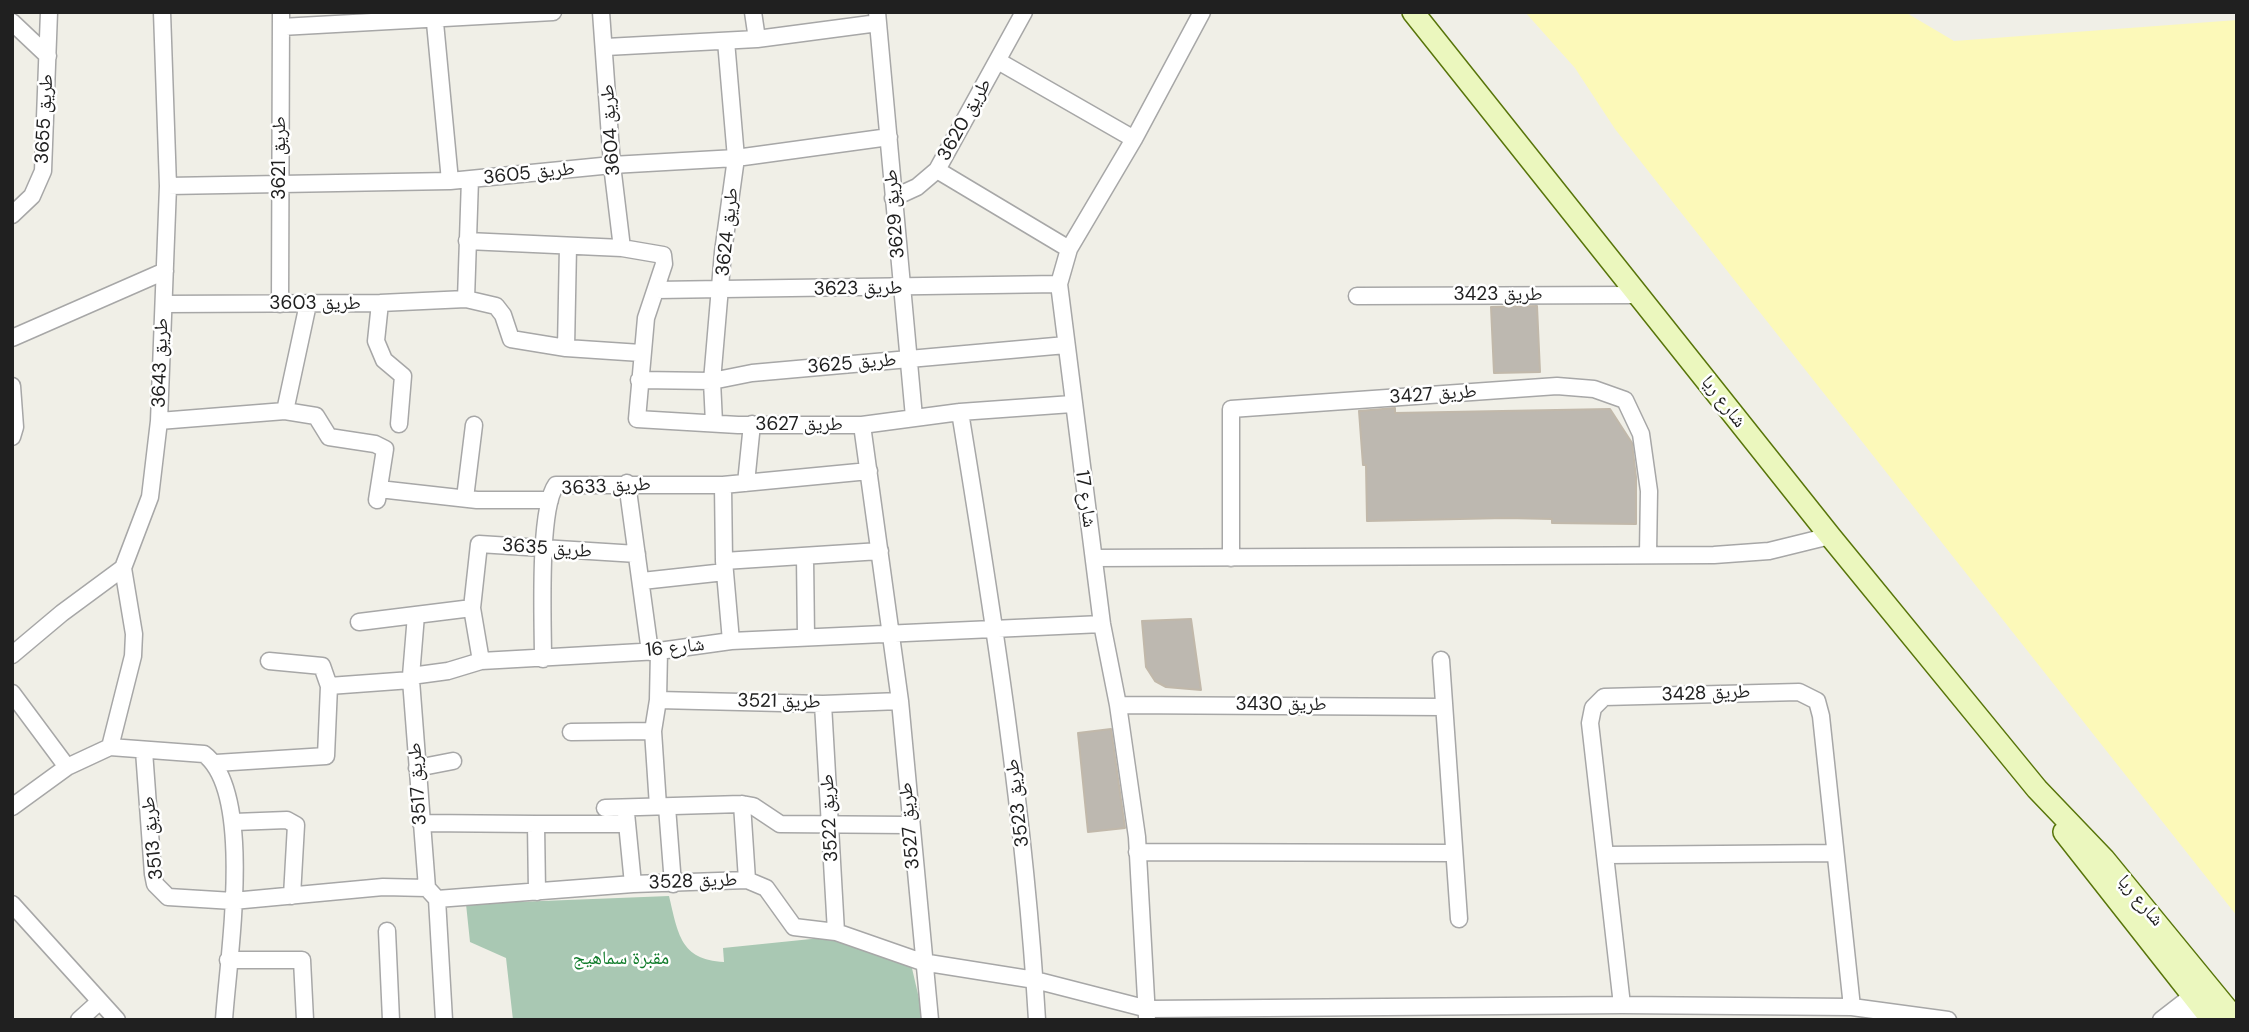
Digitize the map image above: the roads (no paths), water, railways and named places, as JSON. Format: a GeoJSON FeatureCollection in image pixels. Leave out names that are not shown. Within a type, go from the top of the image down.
{"type":"FeatureCollection","features":[{"type":"Feature","properties":{"kind":"main road","name":"شارع ريا"},"geometry":{"type":"LineString","coordinates":[[1413,12],[1830,536],[2037,789],[2104,859],[2207,1000],[2236,1020]]}},
{"type":"Feature","properties":{"kind":"street","name":"طريق 3655"},"geometry":{"type":"LineString","coordinates":[[12,215],[32,196],[44,172],[50,12]]}},
{"type":"Feature","properties":{"kind":"street","name":"طريق 3643"},"geometry":{"type":"LineString","coordinates":[[123,568],[150,497],[159,421],[168,186],[162,12]]}},
{"type":"Feature","properties":{"kind":"street"},"geometry":{"type":"LineString","coordinates":[[281,20],[553,12]]}},
{"type":"Feature","properties":{"kind":"street","name":"طريق 3604"},"geometry":{"type":"LineString","coordinates":[[601,12],[606,47],[612,165],[622,248]]}},
{"type":"Feature","properties":{"kind":"street"},"geometry":{"type":"LineString","coordinates":[[753,12],[757,39]]}},
{"type":"Feature","properties":{"kind":"street","name":"طريق 3620"},"geometry":{"type":"LineString","coordinates":[[893,198],[917,187],[937,170],[1024,12]]}},
{"type":"Feature","properties":{"kind":"street","name":"شارع 17"},"geometry":{"type":"LineString","coordinates":[[1147,1015],[1137,852],[1118,705],[1102,624],[1072,404],[1059,284],[1069,249],[1134,138],[1198,14]]}},
{"type":"Feature","properties":{"kind":"street"},"geometry":{"type":"LineString","coordinates":[[434,16],[450,181]]}},
{"type":"Feature","properties":{"kind":"street"},"geometry":{"type":"LineString","coordinates":[[606,47],[757,39],[878,18]]}},
{"type":"Feature","properties":{"kind":"street","name":"طريق 3629"},"geometry":{"type":"LineString","coordinates":[[878,18],[914,416]]}},
{"type":"Feature","properties":{"kind":"street","name":"طريق 3621"},"geometry":{"type":"LineString","coordinates":[[281,20],[281,304]]}},
{"type":"Feature","properties":{"kind":"street"},"geometry":{"type":"LineString","coordinates":[[12,22],[48,56]]}},
{"type":"Feature","properties":{"kind":"street","name":"طريق 3624"},"geometry":{"type":"LineString","coordinates":[[714,423],[712,381],[722,290],[723,252],[736,158],[726,41]]}},
{"type":"Feature","properties":{"kind":"street","name":"طريق 3620"},"geometry":{"type":"LineString","coordinates":[[998,61],[1134,138]]}},
{"type":"Feature","properties":{"kind":"street","name":"طريق 3605"},"geometry":{"type":"LineString","coordinates":[[168,186],[450,181],[612,165],[736,158],[889,137]]}},
{"type":"Feature","properties":{"kind":"street"},"geometry":{"type":"LineString","coordinates":[[937,170],[1069,249]]}},
{"type":"Feature","properties":{"kind":"street"},"geometry":{"type":"LineString","coordinates":[[466,299],[470,179]]}},
{"type":"Feature","properties":{"kind":"street"},"geometry":{"type":"LineString","coordinates":[[467,241],[622,248],[663,255],[664,264],[646,318],[639,380]]}},
{"type":"Feature","properties":{"kind":"street"},"geometry":{"type":"LineString","coordinates":[[566,348],[568,246]]}},
{"type":"Feature","properties":{"kind":"street"},"geometry":{"type":"LineString","coordinates":[[12,338],[165,271]]}},
{"type":"Feature","properties":{"kind":"street","name":"طريق 3623"},"geometry":{"type":"LineString","coordinates":[[656,290],[1059,284]]}},
{"type":"Feature","properties":{"kind":"street","name":"طريق 3423"},"geometry":{"type":"LineString","coordinates":[[1357,296],[1638,295]]}},
{"type":"Feature","properties":{"kind":"street","name":"طريق 3603"},"geometry":{"type":"LineString","coordinates":[[163,304],[380,303],[466,299],[496,306],[503,315],[511,339],[566,348],[641,353]]}},
{"type":"Feature","properties":{"kind":"street"},"geometry":{"type":"LineString","coordinates":[[380,303],[376,341],[384,360],[403,376],[399,424]]}},
{"type":"Feature","properties":{"kind":"street"},"geometry":{"type":"LineString","coordinates":[[285,411],[308,304]]}},
{"type":"Feature","properties":{"kind":"street","name":"طريق 3625"},"geometry":{"type":"LineString","coordinates":[[639,380],[712,381],[752,373],[1066,345]]}},
{"type":"Feature","properties":{"kind":"street","name":"طريق 3627"},"geometry":{"type":"LineString","coordinates":[[639,380],[637,419],[862,425],[914,416],[1072,404]]}},
{"type":"Feature","properties":{"kind":"street"},"geometry":{"type":"LineString","coordinates":[[12,386],[15,427],[12,437]]}},
{"type":"Feature","properties":{"kind":"street","name":"طريق 3427"},"geometry":{"type":"LineString","coordinates":[[1231,558],[1231,409],[1557,386],[1594,389],[1625,400],[1641,433],[1649,491],[1648,554]]}},
{"type":"Feature","properties":{"kind":"street"},"geometry":{"type":"LineString","coordinates":[[159,421],[285,411],[316,416],[328,438],[383,446],[385,453],[378,495],[550,500]]}},
{"type":"Feature","properties":{"kind":"street"},"geometry":{"type":"LineString","coordinates":[[960,412],[995,627]]}},
{"type":"Feature","properties":{"kind":"street"},"geometry":{"type":"LineString","coordinates":[[746,483],[751,424]]}},
{"type":"Feature","properties":{"kind":"street"},"geometry":{"type":"LineString","coordinates":[[465,498],[474,425]]}},
{"type":"Feature","properties":{"kind":"street"},"geometry":{"type":"LineString","coordinates":[[862,425],[890,633]]}},
{"type":"Feature","properties":{"kind":"street","name":"طريق 3633"},"geometry":{"type":"LineString","coordinates":[[543,659],[544,550],[550,500],[556,485],[723,485],[869,471]]}},
{"type":"Feature","properties":{"kind":"street"},"geometry":{"type":"LineString","coordinates":[[627,483],[636,554],[654,651],[659,700],[653,731],[673,884]]}},
{"type":"Feature","properties":{"kind":"street"},"geometry":{"type":"LineString","coordinates":[[723,485],[725,567],[731,641]]}},
{"type":"Feature","properties":{"kind":"street"},"geometry":{"type":"LineString","coordinates":[[1094,558],[1714,555],[1769,551],[1830,536]]}},
{"type":"Feature","properties":{"kind":"street","name":"طريق 3635"},"geometry":{"type":"LineString","coordinates":[[472,608],[479,544],[636,554]]}},
{"type":"Feature","properties":{"kind":"street"},"geometry":{"type":"LineString","coordinates":[[642,581],[725,567],[880,551]]}},
{"type":"Feature","properties":{"kind":"street"},"geometry":{"type":"LineString","coordinates":[[805,557],[806,636]]}},
{"type":"Feature","properties":{"kind":"street"},"geometry":{"type":"LineString","coordinates":[[12,655],[62,613],[123,568],[132,612],[133,656],[110,747]]}},
{"type":"Feature","properties":{"kind":"street"},"geometry":{"type":"LineString","coordinates":[[359,622],[472,608],[481,661]]}},
{"type":"Feature","properties":{"kind":"street","name":"طريق 3517"},"geometry":{"type":"LineString","coordinates":[[416,615],[411,678],[417,768],[444,1020]]}},
{"type":"Feature","properties":{"kind":"street","name":"شارع 16"},"geometry":{"type":"LineString","coordinates":[[329,686],[411,678],[481,661],[654,651],[731,641],[806,636],[1102,624]]}},
{"type":"Feature","properties":{"kind":"street","name":"طريق 3523"},"geometry":{"type":"LineString","coordinates":[[995,627],[1023,844],[1037,1020]]}},
{"type":"Feature","properties":{"kind":"street","name":"طريق 3527"},"geometry":{"type":"LineString","coordinates":[[890,633],[900,701],[909,825],[930,1020]]}},
{"type":"Feature","properties":{"kind":"street"},"geometry":{"type":"LineString","coordinates":[[1441,660],[1459,919]]}},
{"type":"Feature","properties":{"kind":"street"},"geometry":{"type":"LineString","coordinates":[[216,763],[326,756],[329,686],[322,666],[269,661]]}},
{"type":"Feature","properties":{"kind":"street","name":"طريق 3428"},"geometry":{"type":"LineString","coordinates":[[1622,1005],[1590,723],[1593,708],[1604,697],[1799,692],[1816,701],[1821,716],[1852,1007]]}},
{"type":"Feature","properties":{"kind":"street"},"geometry":{"type":"LineString","coordinates":[[12,693],[66,767]]}},
{"type":"Feature","properties":{"kind":"street","name":"طريق 3521"},"geometry":{"type":"LineString","coordinates":[[659,700],[823,704],[900,701]]}},
{"type":"Feature","properties":{"kind":"street","name":"طريق 3522"},"geometry":{"type":"LineString","coordinates":[[823,704],[836,932]]}},
{"type":"Feature","properties":{"kind":"street","name":"طريق 3430"},"geometry":{"type":"LineString","coordinates":[[1118,705],[1444,707]]}},
{"type":"Feature","properties":{"kind":"street"},"geometry":{"type":"LineString","coordinates":[[571,732],[653,731]]}},
{"type":"Feature","properties":{"kind":"street"},"geometry":{"type":"LineString","coordinates":[[12,807],[66,767],[110,747],[204,754],[216,763],[226,784],[234,822],[233,901],[224,1020]]}},
{"type":"Feature","properties":{"kind":"street","name":"طريق 3513"},"geometry":{"type":"LineString","coordinates":[[145,751],[155,884],[168,897],[176,900],[233,901],[292,896]]}},
{"type":"Feature","properties":{"kind":"street"},"geometry":{"type":"LineString","coordinates":[[417,768],[453,761]]}},
{"type":"Feature","properties":{"kind":"street"},"geometry":{"type":"LineString","coordinates":[[605,808],[742,804],[753,806],[780,824],[909,825]]}},
{"type":"Feature","properties":{"kind":"street"},"geometry":{"type":"LineString","coordinates":[[742,804],[747,880]]}},
{"type":"Feature","properties":{"kind":"street"},"geometry":{"type":"LineString","coordinates":[[625,807],[633,884]]}},
{"type":"Feature","properties":{"kind":"street"},"geometry":{"type":"LineString","coordinates":[[234,822],[287,820],[296,825],[292,896]]}},
{"type":"Feature","properties":{"kind":"street"},"geometry":{"type":"LineString","coordinates":[[421,823],[627,824]]}},
{"type":"Feature","properties":{"kind":"street"},"geometry":{"type":"LineString","coordinates":[[536,824],[537,892]]}},
{"type":"Feature","properties":{"kind":"street"},"geometry":{"type":"LineString","coordinates":[[1137,852],[1454,853]]}},
{"type":"Feature","properties":{"kind":"street"},"geometry":{"type":"LineString","coordinates":[[1606,855],[1835,853]]}},
{"type":"Feature","properties":{"kind":"street","name":"طريق 3528"},"geometry":{"type":"LineString","coordinates":[[292,896],[383,887],[432,894],[537,892],[633,884],[747,880],[766,888],[794,927],[836,932],[922,962],[1035,980],[1147,1015],[1426,1014],[1622,1005],[1852,1007],[1948,1020]]}},
{"type":"Feature","properties":{"kind":"street"},"geometry":{"type":"LineString","coordinates":[[12,904],[117,1020]]}},
{"type":"Feature","properties":{"kind":"street"},"geometry":{"type":"LineString","coordinates":[[387,931],[391,1020]]}},
{"type":"Feature","properties":{"kind":"street"},"geometry":{"type":"LineString","coordinates":[[228,960],[302,960],[305,1020]]}},
{"type":"Feature","properties":{"kind":"street"},"geometry":{"type":"LineString","coordinates":[[2161,1020],[2207,1000]]}},
{"type":"Feature","properties":{"kind":"street"},"geometry":{"type":"LineString","coordinates":[[2184,1020],[2207,1000]]}},
{"type":"Feature","properties":{"kind":"street"},"geometry":{"type":"LineString","coordinates":[[79,1020],[99,1002]]}},
{"type":"Feature","properties":{"kind":"park label","name":"مقبرة سماهيج"},"geometry":{"type":"Point","coordinates":[621,959]}}]}
